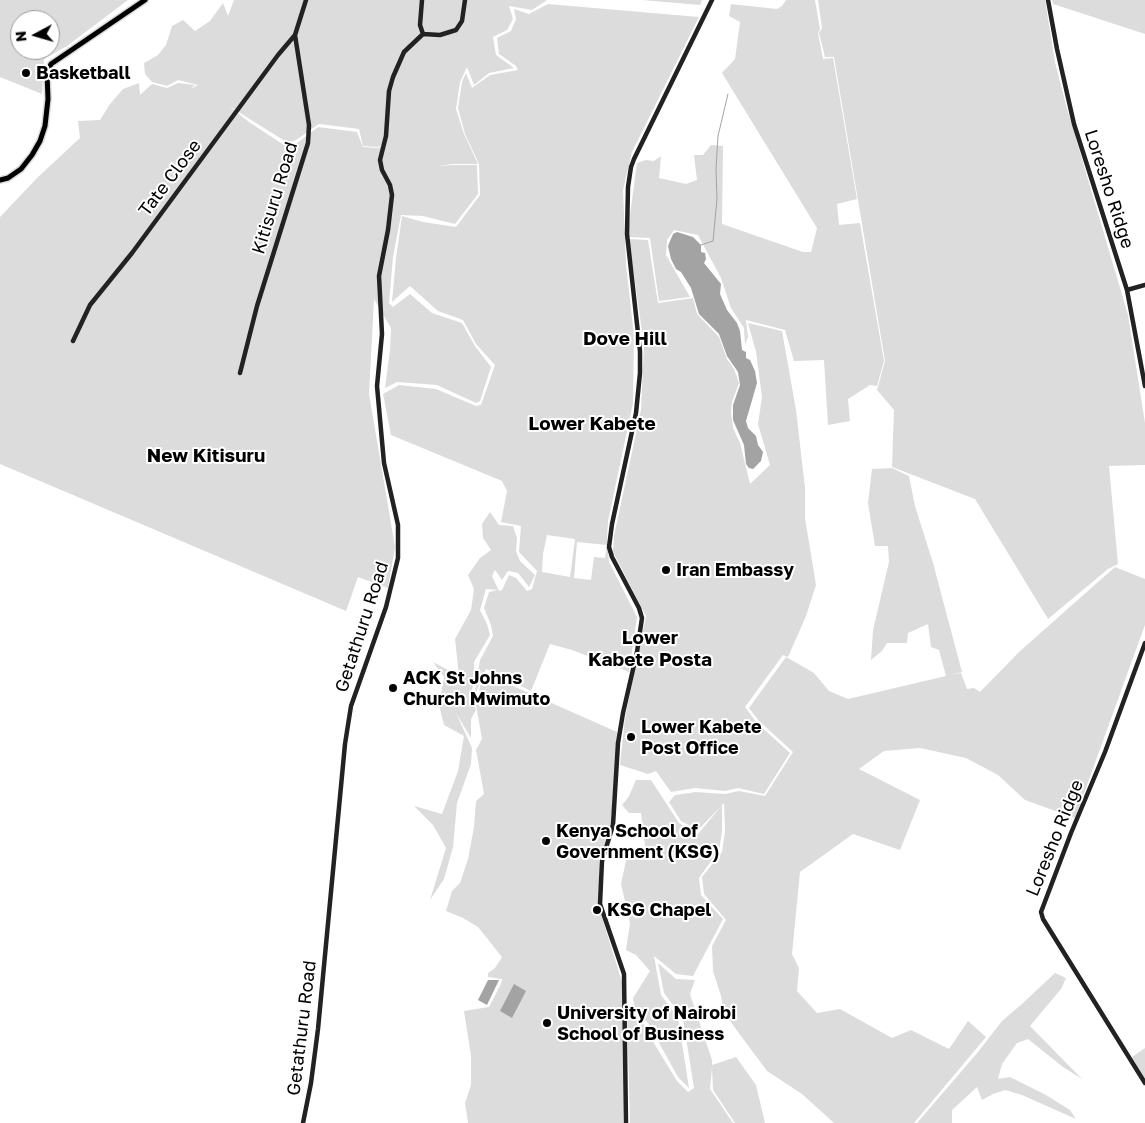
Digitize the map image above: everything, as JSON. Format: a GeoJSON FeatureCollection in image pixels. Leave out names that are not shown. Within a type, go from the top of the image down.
{"type":"FeatureCollection","features":[{"type":"Feature","properties":{"kind":"main road"},"geometry":{"type":"LineString","coordinates":[[0,180],[8,178],[21,169],[40,141],[45,126],[48,100],[47,73],[51,64],[145,0]]}},
{"type":"Feature","properties":{"kind":"main road","name":"Kitisuru Road"},"geometry":{"type":"LineString","coordinates":[[240,373],[257,306],[308,143],[309,125],[295,35],[306,0]]}},
{"type":"Feature","properties":{"kind":"main road"},"geometry":{"type":"LineString","coordinates":[[422,0],[420,25],[423,34],[440,35],[456,30],[462,21],[465,0]]}},
{"type":"Feature","properties":{"kind":"main road"},"geometry":{"type":"LineString","coordinates":[[626,1123],[624,974],[602,913],[600,898],[602,861],[613,825],[618,743],[637,652],[642,618],[639,608],[613,561],[609,547],[612,524],[636,414],[640,373],[640,351],[627,234],[628,187],[631,167],[640,145],[712,0]]}},
{"type":"Feature","properties":{"kind":"main road","name":"Loresho Ridge"},"geometry":{"type":"LineString","coordinates":[[1048,0],[1074,124],[1127,290],[1145,386]]}},
{"type":"Feature","properties":{"kind":"main road","name":"Getathuru Road"},"geometry":{"type":"LineString","coordinates":[[303,1123],[311,1083],[318,1025],[345,746],[351,706],[384,612],[398,558],[398,525],[384,463],[377,386],[382,334],[379,282],[392,195],[380,160],[386,136],[389,91],[393,75],[404,52],[423,34]]}},
{"type":"Feature","properties":{"kind":"main road","name":"Tate Close"},"geometry":{"type":"LineString","coordinates":[[72,341],[90,305],[132,253],[278,55],[295,35]]}},
{"type":"Feature","properties":{"kind":"main road"},"geometry":{"type":"LineString","coordinates":[[1127,290],[1145,285]]}},
{"type":"Feature","properties":{"kind":"main road","name":"Loresho Ridge"},"geometry":{"type":"LineString","coordinates":[[1145,643],[1041,914],[1145,1083]]}},
{"type":"Feature","properties":{"kind":"shaded area"},"geometry":{"type":"Polygon","coordinates":[[[0,0],[128,0],[60,50],[60,10],[10,10],[10,60],[44,60],[42,94],[0,77],[0,0]]]}},
{"type":"Feature","properties":{"kind":"shaded area"},"geometry":{"type":"Polygon","coordinates":[[[234,0],[547,0],[532,10],[509,6],[513,19],[507,30],[493,37],[496,55],[514,68],[489,73],[474,85],[467,67],[460,82],[456,109],[464,134],[478,164],[452,164],[436,167],[477,165],[478,194],[455,224],[423,216],[401,215],[393,257],[389,303],[393,307],[410,294],[432,313],[462,323],[475,346],[491,367],[480,401],[476,403],[437,385],[397,382],[385,388],[391,328],[374,299],[369,394],[395,547],[388,588],[358,577],[346,611],[0,464],[0,217],[38,177],[80,138],[78,121],[100,120],[110,104],[123,89],[139,83],[140,95],[152,84],[167,88],[178,83],[195,85],[191,89],[198,85],[178,80],[167,86],[152,82],[145,74],[144,63],[158,55],[166,45],[172,26],[183,20],[195,31],[210,21],[223,3],[228,16],[234,0]],[[229,106],[249,122],[287,147],[297,143],[318,127],[357,132],[363,147],[378,148],[389,142],[378,147],[363,146],[359,129],[319,124],[296,140],[288,143],[229,106]]]}},
{"type":"Feature","properties":{"kind":"shaded area"},"geometry":{"type":"Polygon","coordinates":[[[642,0],[702,0],[700,5],[642,0]]]}},
{"type":"Feature","properties":{"kind":"shaded area"},"geometry":{"type":"Polygon","coordinates":[[[786,0],[815,0],[823,59],[833,58],[857,199],[837,204],[839,225],[860,223],[884,361],[877,386],[870,385],[848,399],[850,421],[828,425],[824,360],[794,361],[785,330],[746,320],[748,337],[745,345],[744,328],[731,308],[721,278],[698,235],[674,230],[667,240],[666,255],[690,297],[659,301],[650,238],[627,237],[637,163],[646,160],[654,161],[661,156],[659,178],[686,184],[697,180],[694,155],[703,155],[711,145],[723,146],[722,224],[803,252],[811,252],[817,228],[722,73],[735,59],[740,22],[729,16],[731,4],[777,9],[786,0]]]}},
{"type":"Feature","properties":{"kind":"shaded area"},"geometry":{"type":"Polygon","coordinates":[[[818,0],[1045,0],[1055,62],[1066,105],[1128,315],[1145,423],[1145,465],[1109,466],[1118,564],[1108,569],[1048,619],[975,499],[892,467],[894,410],[877,390],[885,361],[834,57],[825,57],[819,33],[822,28],[818,0]]]}},
{"type":"Feature","properties":{"kind":"shaded area"},"geometry":{"type":"Polygon","coordinates":[[[1052,0],[1145,0],[1145,34],[1053,4],[1052,0]]]}},
{"type":"Feature","properties":{"kind":"shaded area"},"geometry":{"type":"Polygon","coordinates":[[[548,4],[699,17],[632,152],[623,190],[626,265],[634,336],[633,403],[608,521],[607,539],[609,562],[637,617],[629,672],[572,650],[550,644],[531,691],[486,669],[484,673],[617,732],[611,826],[599,858],[599,908],[622,982],[624,1044],[623,1123],[468,1123],[465,1103],[471,1085],[471,1056],[464,1011],[489,1007],[502,979],[488,977],[488,973],[495,968],[502,957],[478,927],[446,911],[452,891],[460,883],[468,859],[474,827],[476,801],[484,794],[476,750],[482,739],[476,705],[482,678],[474,697],[480,660],[493,636],[484,608],[489,592],[498,590],[486,589],[480,610],[490,635],[474,662],[474,681],[470,700],[473,701],[476,710],[471,719],[471,738],[456,713],[472,748],[471,764],[457,803],[453,847],[444,879],[430,900],[446,848],[433,825],[414,806],[442,814],[458,771],[464,736],[444,725],[439,705],[444,677],[433,662],[459,676],[455,639],[471,610],[474,589],[468,575],[480,558],[491,550],[483,538],[482,524],[490,512],[499,525],[513,526],[517,538],[516,551],[520,561],[535,575],[529,587],[518,573],[508,571],[502,580],[495,570],[492,576],[499,591],[502,590],[509,575],[516,578],[527,591],[532,589],[537,571],[519,552],[521,526],[501,522],[507,491],[502,481],[391,435],[383,394],[399,385],[436,389],[476,406],[481,405],[495,365],[476,344],[463,320],[438,311],[410,286],[392,302],[402,216],[423,222],[456,227],[480,195],[479,164],[465,134],[458,108],[462,82],[466,73],[472,88],[490,75],[518,70],[516,66],[499,54],[497,38],[511,31],[516,19],[514,9],[529,14],[548,4]],[[547,535],[542,572],[570,577],[575,539],[547,535]],[[577,542],[574,578],[591,580],[594,557],[605,558],[607,545],[577,542]]]}},
{"type":"Feature","properties":{"kind":"shaded area"},"geometry":{"type":"Polygon","coordinates":[[[677,232],[693,237],[701,245],[701,252],[705,253],[706,259],[704,263],[721,284],[720,294],[727,310],[737,323],[742,350],[746,352],[746,358],[750,360],[755,371],[757,383],[746,421],[748,428],[756,436],[758,445],[763,452],[761,461],[753,469],[749,468],[746,464],[744,445],[733,420],[733,405],[740,385],[738,372],[727,356],[719,334],[699,314],[691,288],[681,272],[676,269],[671,259],[668,246],[673,234],[677,232]]]}},
{"type":"Feature","properties":{"kind":"shaded area"},"geometry":{"type":"Polygon","coordinates":[[[629,239],[648,240],[658,303],[693,298],[697,314],[719,337],[739,383],[732,402],[731,412],[733,428],[740,443],[750,484],[770,465],[758,424],[762,397],[756,352],[748,323],[782,331],[796,410],[805,488],[805,518],[816,585],[806,616],[788,657],[783,655],[745,707],[757,723],[790,753],[764,794],[738,788],[725,791],[695,788],[671,792],[656,771],[648,774],[620,765],[625,718],[646,616],[613,552],[614,536],[641,410],[644,346],[629,239]]]}},
{"type":"Feature","properties":{"kind":"shaded area"},"geometry":{"type":"Polygon","coordinates":[[[892,468],[909,476],[915,506],[933,563],[962,672],[950,675],[961,673],[967,689],[974,688],[980,692],[1019,652],[1115,567],[1145,579],[1145,625],[1075,818],[1025,800],[998,775],[966,758],[920,748],[884,751],[859,769],[920,800],[900,850],[853,834],[800,872],[792,954],[799,968],[797,991],[817,1013],[840,1009],[892,1038],[911,1030],[949,1049],[968,1021],[986,1037],[914,1123],[834,1123],[802,1094],[767,1071],[724,1013],[713,971],[712,946],[726,920],[704,894],[702,877],[722,852],[725,831],[724,803],[698,830],[681,821],[669,802],[675,795],[696,792],[725,794],[739,791],[765,796],[793,752],[759,721],[749,708],[786,657],[814,673],[829,691],[848,699],[946,676],[939,650],[931,647],[928,624],[908,633],[907,643],[887,643],[882,651],[871,660],[873,630],[889,562],[888,546],[875,546],[868,503],[872,469],[892,468]]]}},
{"type":"Feature","properties":{"kind":"shaded area"},"geometry":{"type":"Polygon","coordinates":[[[636,780],[651,780],[679,823],[698,834],[722,805],[722,832],[719,850],[699,878],[701,895],[723,919],[693,976],[676,974],[654,956],[661,995],[678,1018],[689,1088],[678,1077],[648,1023],[635,1010],[633,998],[650,971],[636,955],[626,950],[630,923],[621,884],[627,856],[645,846],[641,813],[629,813],[622,805],[629,796],[636,780]]]}},
{"type":"Feature","properties":{"kind":"shaded area"},"geometry":{"type":"Polygon","coordinates":[[[658,963],[676,979],[695,980],[690,994],[712,1065],[736,1057],[756,1085],[765,1123],[735,1123],[713,1090],[712,1068],[710,1089],[733,1123],[630,1123],[627,1011],[635,1014],[647,1028],[677,1081],[688,1092],[694,1088],[683,1019],[664,993],[658,963]]]}},
{"type":"Feature","properties":{"kind":"shaded area"},"geometry":{"type":"Polygon","coordinates":[[[1055,973],[1066,978],[1061,989],[1030,1026],[1082,1079],[1063,1067],[1028,1039],[1017,1043],[1002,1064],[998,1079],[1010,1077],[1046,1095],[1070,1110],[1076,1119],[1022,1095],[1005,1090],[982,1100],[977,1087],[952,1110],[952,1123],[917,1123],[1002,1021],[1055,973]]]}},
{"type":"Feature","properties":{"kind":"shaded area"},"geometry":{"type":"Polygon","coordinates":[[[488,980],[499,980],[487,1005],[478,1000],[488,980]]]}},
{"type":"Feature","properties":{"kind":"shaded area"},"geometry":{"type":"Polygon","coordinates":[[[514,984],[526,991],[512,1018],[500,1011],[514,984]]]}},
{"type":"Feature","properties":{"kind":"shaded area"},"geometry":{"type":"Polygon","coordinates":[[[1145,1048],[1145,1079],[1132,1057],[1145,1048]]]}},
{"type":"Feature","properties":{"kind":"waterway"},"geometry":{"type":"LineString","coordinates":[[701,245],[713,241],[717,199],[718,136],[728,94]]}},
{"type":"Feature","properties":{"kind":"place","name":"Basketball"},"geometry":{"type":"Point","coordinates":[26,73]}},
{"type":"Feature","properties":{"kind":"place","name":"Iran Embassy"},"geometry":{"type":"Point","coordinates":[666,570]}},
{"type":"Feature","properties":{"kind":"place","name":"ACK St Johns Church Mwimuto"},"geometry":{"type":"Point","coordinates":[393,688]}},
{"type":"Feature","properties":{"kind":"place","name":"Lower Kabete Post Office"},"geometry":{"type":"Point","coordinates":[631,737]}},
{"type":"Feature","properties":{"kind":"place","name":"Kenya School of Government (KSG)"},"geometry":{"type":"Point","coordinates":[546,841]}},
{"type":"Feature","properties":{"kind":"place","name":"KSG Chapel"},"geometry":{"type":"Point","coordinates":[597,910]}},
{"type":"Feature","properties":{"kind":"place","name":"University of Nairobi School of Business"},"geometry":{"type":"Point","coordinates":[547,1023]}},
{"type":"Feature","properties":{"kind":"district","name":"Dove Hill"},"geometry":{"type":"Point","coordinates":[625,339]}},
{"type":"Feature","properties":{"kind":"district","name":"Lower Kabete"},"geometry":{"type":"Point","coordinates":[592,424]}},
{"type":"Feature","properties":{"kind":"district","name":"New Kitisuru"},"geometry":{"type":"Point","coordinates":[206,456]}},
{"type":"Feature","properties":{"kind":"district","name":"Lower Kabete Posta"},"geometry":{"type":"Point","coordinates":[650,649]}}]}
